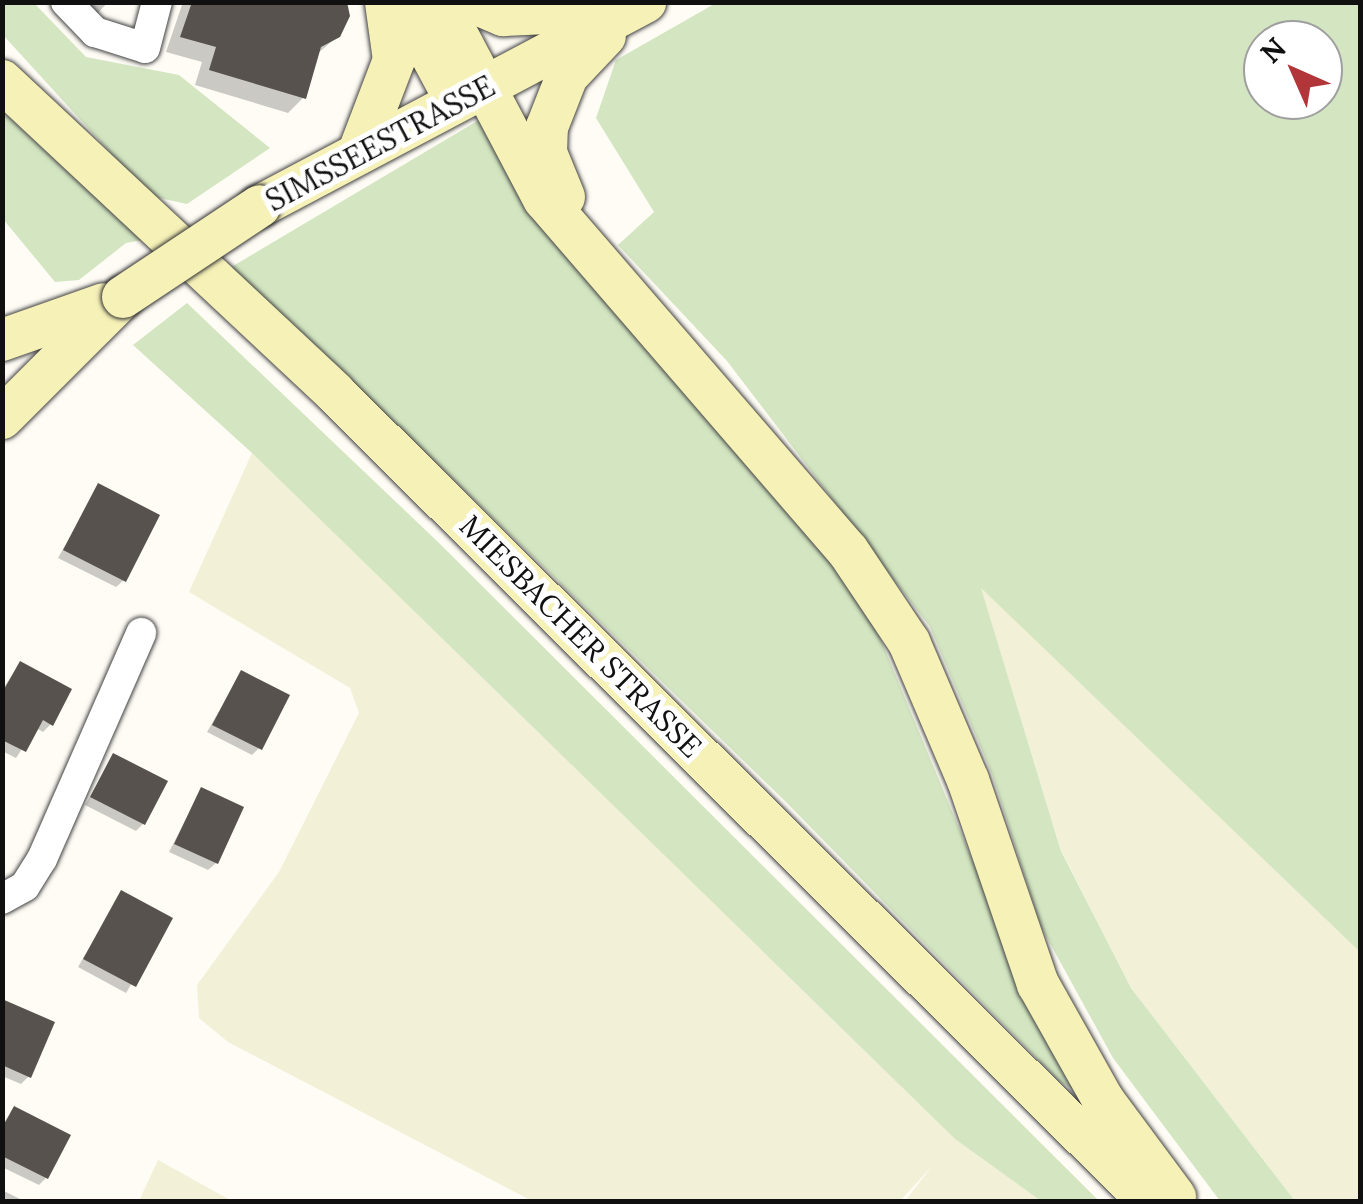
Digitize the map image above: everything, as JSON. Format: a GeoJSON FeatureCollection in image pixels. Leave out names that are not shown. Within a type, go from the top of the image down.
{"type":"FeatureCollection","features":[{"type":"Feature","properties":{"kind":"main road"},"geometry":{"type":"LineString","coordinates":[[360,149],[394,60],[386,2]]}},
{"type":"Feature","properties":{"kind":"main road"},"geometry":{"type":"LineString","coordinates":[[402,2],[544,199],[848,551],[909,642],[968,780],[1038,984],[1103,1100],[1178,1202]]}},
{"type":"Feature","properties":{"kind":"main road"},"geometry":{"type":"LineString","coordinates":[[440,2],[471,94]]}},
{"type":"Feature","properties":{"kind":"main road"},"geometry":{"type":"LineString","coordinates":[[472,2],[503,16],[580,16],[642,4]]}},
{"type":"Feature","properties":{"kind":"main road"},"geometry":{"type":"LineString","coordinates":[[599,262],[555,176],[547,127],[567,76],[642,4]]}},
{"type":"Feature","properties":{"kind":"main road","name":"SIMSSEESTRASSE"},"geometry":{"type":"LineString","coordinates":[[124,297],[260,206],[360,149],[642,4]]}},
{"type":"Feature","properties":{"kind":"main road","name":"MIESBACHER STRASSE"},"geometry":{"type":"LineString","coordinates":[[2,81],[335,392],[1150,1202]]}},
{"type":"Feature","properties":{"kind":"main road"},"geometry":{"type":"LineString","coordinates":[[2,340],[124,297]]}},
{"type":"Feature","properties":{"kind":"main road"},"geometry":{"type":"LineString","coordinates":[[7,401],[124,297]]}},
{"type":"Feature","properties":{"kind":"street"},"geometry":{"type":"LineString","coordinates":[[66,2],[95,32],[145,48],[157,2]]}},
{"type":"Feature","properties":{"kind":"street"},"geometry":{"type":"LineString","coordinates":[[2,899],[26,886],[42,859],[141,633]]}},
{"type":"Feature","properties":{"kind":"shaded area"},"geometry":{"type":"Polygon","coordinates":[[[252,453],[955,1139],[1041,1201],[905,1201],[933,1165],[900,1201],[532,1201],[228,1042],[199,1018],[197,985],[279,872],[359,713],[350,688],[189,592],[252,453]]]}},
{"type":"Feature","properties":{"kind":"shaded area"},"geometry":{"type":"Polygon","coordinates":[[[980,586],[1360,952],[1360,1201],[1295,1201],[1131,988],[1061,850],[980,586]]]}},
{"type":"Feature","properties":{"kind":"shaded area"},"geometry":{"type":"Polygon","coordinates":[[[158,1160],[232,1201],[139,1201],[158,1160]]]}},
{"type":"Feature","properties":{"kind":"green space"},"geometry":{"type":"Polygon","coordinates":[[[3,3],[34,3],[86,57],[179,75],[270,148],[187,204],[150,196],[3,35],[3,3]]]}},
{"type":"Feature","properties":{"kind":"green space"},"geometry":{"type":"Polygon","coordinates":[[[716,3],[1360,3],[1360,952],[981,588],[1061,851],[1131,988],[1295,1201],[1220,1201],[1113,1058],[1041,927],[992,774],[930,627],[727,361],[618,245],[654,212],[596,118],[616,60],[716,3]]]}},
{"type":"Feature","properties":{"kind":"green space"},"geometry":{"type":"Polygon","coordinates":[[[2,111],[142,240],[126,243],[79,280],[55,282],[3,219],[2,111]]]}},
{"type":"Feature","properties":{"kind":"green space"},"geometry":{"type":"Polygon","coordinates":[[[484,117],[866,604],[996,917],[1079,1093],[1059,1081],[785,801],[327,357],[228,269],[484,117]]]}},
{"type":"Feature","properties":{"kind":"green space"},"geometry":{"type":"Polygon","coordinates":[[[187,303],[438,542],[1099,1201],[1041,1201],[955,1139],[252,453],[133,345],[187,303]]]}},
{"type":"Feature","properties":{"kind":"building"},"geometry":{"type":"Polygon","coordinates":[[[192,2],[347,2],[350,16],[340,37],[321,47],[306,99],[209,70],[216,47],[180,37],[192,2]]]}},
{"type":"Feature","properties":{"kind":"building"},"geometry":{"type":"Polygon","coordinates":[[[98,483],[160,515],[126,582],[63,550],[98,483]]]}},
{"type":"Feature","properties":{"kind":"building"},"geometry":{"type":"Polygon","coordinates":[[[20,661],[72,689],[53,726],[43,720],[26,752],[2,740],[2,693],[20,661]]]}},
{"type":"Feature","properties":{"kind":"building"},"geometry":{"type":"Polygon","coordinates":[[[241,670],[290,695],[262,750],[212,725],[241,670]]]}},
{"type":"Feature","properties":{"kind":"building"},"geometry":{"type":"Polygon","coordinates":[[[113,753],[168,781],[145,825],[90,797],[113,753]]]}},
{"type":"Feature","properties":{"kind":"building"},"geometry":{"type":"Polygon","coordinates":[[[201,787],[244,807],[218,864],[174,844],[201,787]]]}},
{"type":"Feature","properties":{"kind":"building"},"geometry":{"type":"Polygon","coordinates":[[[121,890],[173,918],[136,987],[83,959],[121,890]]]}},
{"type":"Feature","properties":{"kind":"building"},"geometry":{"type":"Polygon","coordinates":[[[2,999],[55,1022],[31,1078],[2,1065],[2,999]]]}},
{"type":"Feature","properties":{"kind":"building"},"geometry":{"type":"Polygon","coordinates":[[[14,1106],[71,1135],[48,1179],[2,1156],[2,1128],[14,1106]]]}}]}
